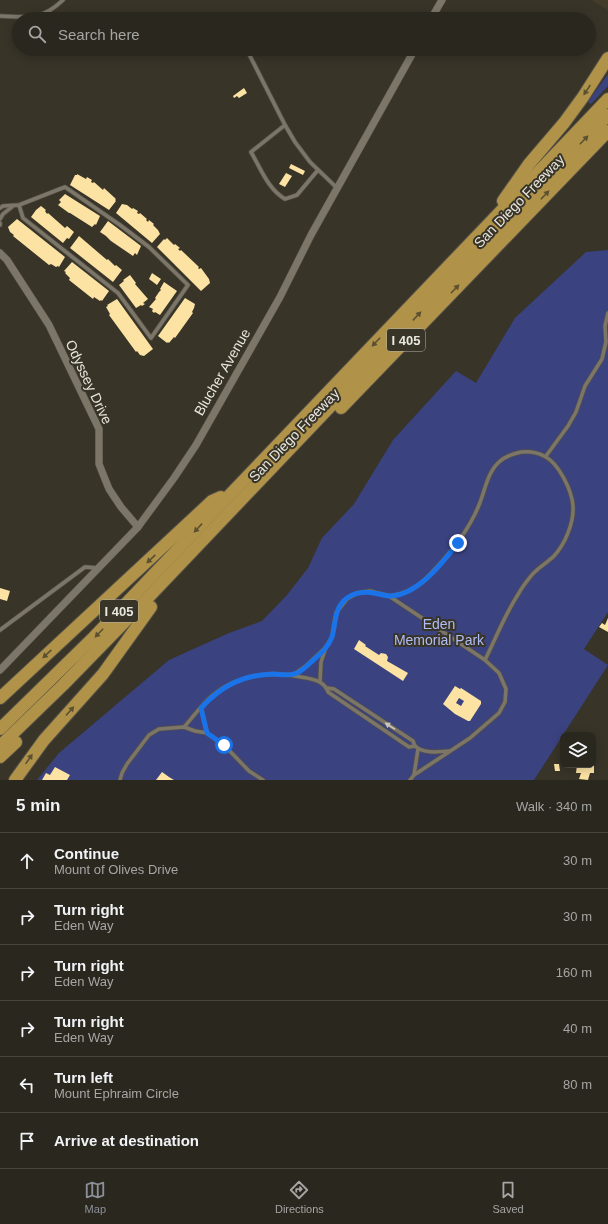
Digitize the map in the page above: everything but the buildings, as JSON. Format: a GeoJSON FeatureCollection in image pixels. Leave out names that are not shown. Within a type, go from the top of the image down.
{"type":"FeatureCollection","features":[{"type":"Feature","properties":{"kind":"highway"},"geometry":{"type":"LineString","coordinates":[[481,234],[529,164],[564,123],[583,97],[608,58]]}},
{"type":"Feature","properties":{"kind":"highway"},"geometry":{"type":"LineString","coordinates":[[481,234],[608,99]]}},
{"type":"Feature","properties":{"kind":"highway"},"geometry":{"type":"LineString","coordinates":[[0,746],[63,685],[142,604],[608,115]]}},
{"type":"Feature","properties":{"kind":"highway","name":"San Diego Freeway"},"geometry":{"type":"LineString","coordinates":[[0,757],[151,607],[608,131]]}},
{"type":"Feature","properties":{"kind":"highway","name":"San Diego Freeway"},"geometry":{"type":"LineString","coordinates":[[0,729],[94,637],[481,234]]}},
{"type":"Feature","properties":{"kind":"highway"},"geometry":{"type":"LineString","coordinates":[[0,698],[212,501],[234,490]]}},
{"type":"Feature","properties":{"kind":"highway"},"geometry":{"type":"LineString","coordinates":[[16,780],[44,740],[103,674],[151,607]]}},
{"type":"Feature","properties":{"kind":"street"},"geometry":{"type":"LineString","coordinates":[[435,12],[442,0]]}},
{"type":"Feature","properties":{"kind":"street","name":"Blucher Avenue"},"geometry":{"type":"LineString","coordinates":[[0,670],[138,527],[174,478],[196,445],[280,297],[311,236],[410,56]]}},
{"type":"Feature","properties":{"kind":"street","name":"Odyssey Drive"},"geometry":{"type":"LineString","coordinates":[[0,252],[8,260],[48,325],[99,429],[99,464],[109,489],[121,508],[138,527]]}},
{"type":"Feature","properties":{"kind":"lane"},"geometry":{"type":"LineString","coordinates":[[49,12],[53,10],[63,0]]}},
{"type":"Feature","properties":{"kind":"lane"},"geometry":{"type":"LineString","coordinates":[[0,16],[12,16]]}},
{"type":"Feature","properties":{"kind":"lane"},"geometry":{"type":"LineString","coordinates":[[249,56],[295,142],[310,162],[337,188]]}},
{"type":"Feature","properties":{"kind":"lane"},"geometry":{"type":"LineString","coordinates":[[285,125],[251,152],[270,186],[277,194],[285,199],[297,195],[318,170]]}},
{"type":"Feature","properties":{"kind":"lane"},"geometry":{"type":"LineString","coordinates":[[0,208],[3,206],[19,205],[65,187],[120,224],[143,242],[188,285],[151,338],[118,293],[23,218],[19,205]]}},
{"type":"Feature","properties":{"kind":"lane"},"geometry":{"type":"LineString","coordinates":[[0,219],[12,206]]}},
{"type":"Feature","properties":{"kind":"lane"},"geometry":{"type":"LineString","coordinates":[[546,456],[568,426],[576,412],[585,386],[606,353],[605,326],[608,313]]}},
{"type":"Feature","properties":{"kind":"lane"},"geometry":{"type":"LineString","coordinates":[[389,596],[413,589],[424,580],[458,543],[474,516],[489,476],[504,457],[514,453],[526,452],[546,456],[555,465],[565,479],[572,495],[574,508],[572,521],[561,546],[554,556],[532,574],[518,594],[485,660]]}},
{"type":"Feature","properties":{"kind":"lane"},"geometry":{"type":"LineString","coordinates":[[0,630],[85,567],[98,568]]}},
{"type":"Feature","properties":{"kind":"lane"},"geometry":{"type":"LineString","coordinates":[[320,681],[321,662],[326,647],[332,637],[336,613],[347,599],[357,593],[370,592],[389,596],[485,660],[499,673],[506,689],[505,702],[499,713],[470,738],[414,775],[410,780]]}},
{"type":"Feature","properties":{"kind":"lane"},"geometry":{"type":"LineString","coordinates":[[293,675],[306,666],[326,647]]}},
{"type":"Feature","properties":{"kind":"lane"},"geometry":{"type":"LineString","coordinates":[[184,727],[213,695],[229,684],[249,676],[272,674],[293,675],[320,681],[327,688],[328,692],[409,747],[436,753],[450,751]]}},
{"type":"Feature","properties":{"kind":"lane"},"geometry":{"type":"LineString","coordinates":[[327,688],[334,689],[413,741],[416,748],[414,775]]}},
{"type":"Feature","properties":{"kind":"lane"},"geometry":{"type":"LineString","coordinates":[[201,708],[207,733]]}},
{"type":"Feature","properties":{"kind":"lane"},"geometry":{"type":"LineString","coordinates":[[120,780],[127,764],[149,735],[159,729],[184,727],[207,733],[224,745],[249,771],[263,780]]}},
{"type":"Feature","properties":{"kind":"shaded area"},"geometry":{"type":"Polygon","coordinates":[[[591,0],[608,0],[608,10],[591,0]]]}},
{"type":"Feature","properties":{"kind":"green space"},"geometry":{"type":"Polygon","coordinates":[[[608,74],[608,86],[591,104],[588,102],[608,74]]]}},
{"type":"Feature","properties":{"kind":"green space","name":"Eden Memorial Park"},"geometry":{"type":"Polygon","coordinates":[[[608,250],[608,612],[584,649],[608,665],[565,732],[560,732],[560,740],[534,780],[37,780],[59,753],[169,660],[229,633],[262,621],[287,595],[308,568],[322,538],[354,504],[393,440],[456,371],[476,383],[515,318],[586,252],[608,250]]]}},
{"type":"Feature","properties":{"kind":"route"},"geometry":{"type":"LineString","coordinates":[[224,745],[207,733],[204,724],[201,708],[213,695],[229,684],[249,676],[272,674],[293,675],[306,666],[326,647],[332,637],[336,613],[347,599],[357,593],[370,592],[389,596],[401,594],[413,589],[424,580],[458,543]]}}]}
